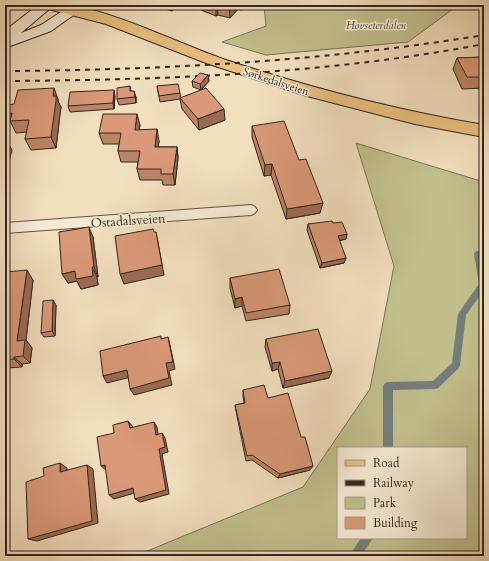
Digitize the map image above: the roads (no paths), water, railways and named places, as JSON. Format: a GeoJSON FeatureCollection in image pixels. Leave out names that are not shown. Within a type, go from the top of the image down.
{"type":"FeatureCollection","features":[{"type":"Feature","properties":{"kind":"main road","name":"Sørkedalsveien"},"geometry":{"type":"LineString","coordinates":[[48,5],[71,7],[153,36],[189,52],[334,99],[398,115],[484,131]]}},
{"type":"Feature","properties":{"kind":"street"},"geometry":{"type":"LineString","coordinates":[[6,45],[16,28],[48,5]]}},
{"type":"Feature","properties":{"kind":"street"},"geometry":{"type":"LineString","coordinates":[[6,45],[46,28],[71,7]]}},
{"type":"Feature","properties":{"kind":"lane","name":"Ostadalsveien"},"geometry":{"type":"LineString","coordinates":[[5,228],[251,210]]}},
{"type":"Feature","properties":{"kind":"waterway"},"geometry":{"type":"LineString","coordinates":[[388,447],[388,386],[435,385],[456,365],[462,314],[483,285],[478,254],[484,251]]}},
{"type":"Feature","properties":{"kind":"waterway"},"geometry":{"type":"LineString","coordinates":[[354,556],[367,539]]}},
{"type":"Feature","properties":{"kind":"railway"},"geometry":{"type":"LineString","coordinates":[[5,71],[125,69],[305,58],[424,44],[484,35]]}},
{"type":"Feature","properties":{"kind":"railway"},"geometry":{"type":"LineString","coordinates":[[5,81],[185,77],[306,69],[425,54],[484,44]]}},
{"type":"Feature","properties":{"kind":"park label","name":"Hovseterdalen"},"geometry":{"type":"Point","coordinates":[376,25]}}]}
